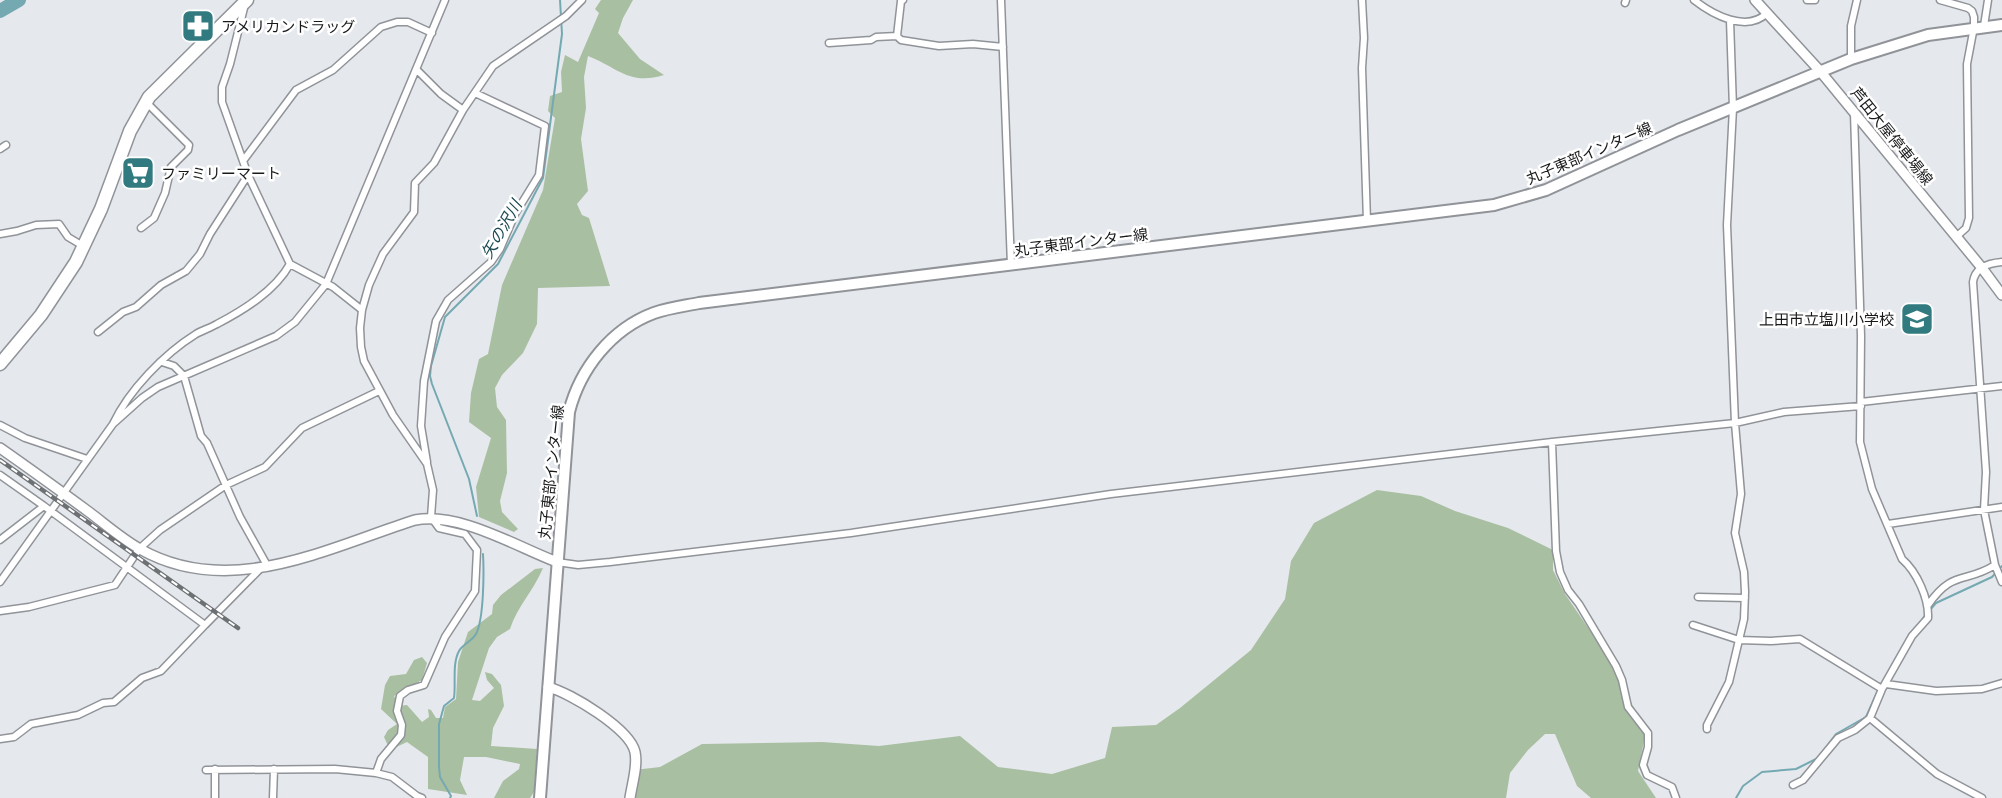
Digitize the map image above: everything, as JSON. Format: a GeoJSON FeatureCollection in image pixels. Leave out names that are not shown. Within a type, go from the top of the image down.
{"type":"FeatureCollection","features":[{"type":"Feature","properties":{"kind":"highway"},"geometry":{"type":"LineString","coordinates":[[0,364],[52,299],[84,246],[101,209],[130,131],[146,102],[179,66],[246,1]]}},
{"type":"Feature","properties":{"kind":"main road","name":"丸子東部インター線"},"geometry":{"type":"LineString","coordinates":[[540,798],[567,431],[572,404],[582,378],[594,359],[630,325],[654,313],[680,306],[1476,208],[1527,196],[1557,185],[1851,59],[1928,35],[2002,25]]}},
{"type":"Feature","properties":{"kind":"street"},"geometry":{"type":"LineString","coordinates":[[113,424],[158,387],[276,336],[295,322],[326,284],[446,0]]}},
{"type":"Feature","properties":{"kind":"street"},"geometry":{"type":"LineString","coordinates":[[427,464],[379,392],[364,361],[361,347],[362,310],[369,285],[383,254],[414,212],[415,183],[434,163],[463,110],[493,66],[557,23],[582,0]]}},
{"type":"Feature","properties":{"kind":"street"},"geometry":{"type":"LineString","coordinates":[[897,36],[901,1],[903,0]]}},
{"type":"Feature","properties":{"kind":"street"},"geometry":{"type":"LineString","coordinates":[[1001,0],[1011,265]]}},
{"type":"Feature","properties":{"kind":"street"},"geometry":{"type":"LineString","coordinates":[[1362,0],[1367,221]]}},
{"type":"Feature","properties":{"kind":"street"},"geometry":{"type":"LineString","coordinates":[[1694,0],[1730,20],[1742,22],[1757,20],[1767,13]]}},
{"type":"Feature","properties":{"kind":"street","name":"芦田大屋停車場線"},"geometry":{"type":"LineString","coordinates":[[1755,0],[1820,71],[2002,295]]}},
{"type":"Feature","properties":{"kind":"street"},"geometry":{"type":"LineString","coordinates":[[1807,0],[1815,0]]}},
{"type":"Feature","properties":{"kind":"street"},"geometry":{"type":"LineString","coordinates":[[1851,59],[1851,26],[1857,0]]}},
{"type":"Feature","properties":{"kind":"street"},"geometry":{"type":"LineString","coordinates":[[1940,0],[1957,3],[1970,9],[1979,27]]}},
{"type":"Feature","properties":{"kind":"street"},"geometry":{"type":"LineString","coordinates":[[1956,237],[1966,228],[1969,218],[1967,64],[1988,0]]}},
{"type":"Feature","properties":{"kind":"street"},"geometry":{"type":"LineString","coordinates":[[246,1],[222,87],[222,102],[248,175],[290,264],[333,287],[362,310]]}},
{"type":"Feature","properties":{"kind":"street"},"geometry":{"type":"LineString","coordinates":[[1707,729],[1707,724],[1729,682],[1744,619],[1745,598],[1744,572],[1735,533],[1741,494],[1735,423],[1727,225],[1733,108],[1730,20]]}},
{"type":"Feature","properties":{"kind":"street"},"geometry":{"type":"LineString","coordinates":[[243,161],[296,90],[333,70],[381,27],[397,22],[408,22],[432,33]]}},
{"type":"Feature","properties":{"kind":"street"},"geometry":{"type":"LineString","coordinates":[[829,43],[897,36],[901,40],[939,46],[973,44],[1004,47]]}},
{"type":"Feature","properties":{"kind":"street"},"geometry":{"type":"LineString","coordinates":[[416,69],[441,94],[463,110]]}},
{"type":"Feature","properties":{"kind":"street"},"geometry":{"type":"LineString","coordinates":[[376,773],[381,759],[401,735],[402,724],[397,711],[400,696],[408,690],[424,685],[445,637],[475,591],[477,550],[465,534],[439,528],[430,517],[433,490],[421,426],[424,381],[436,321],[448,300],[491,262],[500,249],[515,214],[539,175],[546,126],[475,93]]}},
{"type":"Feature","properties":{"kind":"street"},"geometry":{"type":"LineString","coordinates":[[141,228],[154,218],[165,193],[171,167],[188,150],[189,145],[146,102]]}},
{"type":"Feature","properties":{"kind":"street"},"geometry":{"type":"LineString","coordinates":[[1793,786],[1803,780],[1838,738],[1855,730],[1870,718],[1884,686],[1912,636],[1928,618],[1928,605],[1910,566],[1902,559],[1872,489],[1860,442],[1861,336],[1854,113]]}},
{"type":"Feature","properties":{"kind":"street"},"geometry":{"type":"LineString","coordinates":[[98,332],[123,312],[136,307],[161,285],[186,272],[200,254],[210,234],[248,175]]}},
{"type":"Feature","properties":{"kind":"street"},"geometry":{"type":"LineString","coordinates":[[0,234],[36,225],[59,224],[68,237],[84,246]]}},
{"type":"Feature","properties":{"kind":"street"},"geometry":{"type":"LineString","coordinates":[[2002,262],[1990,263],[1982,268],[1976,273],[1973,282],[1986,472],[1984,510],[1995,565],[2002,582]]}},
{"type":"Feature","properties":{"kind":"street"},"geometry":{"type":"LineString","coordinates":[[0,582],[113,424],[138,384],[192,337],[217,324],[267,291],[283,277],[290,264]]}},
{"type":"Feature","properties":{"kind":"street"},"geometry":{"type":"LineString","coordinates":[[162,362],[174,366],[184,376],[201,436],[207,443],[265,568]]}},
{"type":"Feature","properties":{"kind":"street"},"geometry":{"type":"LineString","coordinates":[[0,448],[139,549],[166,560],[201,569],[237,571],[265,568],[430,517],[451,520],[557,562],[578,566],[851,533],[1111,494],[1552,442],[1735,423],[1784,412],[2002,386]]}},
{"type":"Feature","properties":{"kind":"street"},"geometry":{"type":"LineString","coordinates":[[0,611],[29,608],[115,585],[139,549],[160,530],[226,485],[265,467],[302,428],[379,392]]}},
{"type":"Feature","properties":{"kind":"street"},"geometry":{"type":"LineString","coordinates":[[0,425],[25,438],[87,459]]}},
{"type":"Feature","properties":{"kind":"street"},"geometry":{"type":"LineString","coordinates":[[1552,442],[1556,551],[1560,572],[1568,590],[1579,604],[1616,666],[1622,680],[1628,707],[1648,733],[1648,747],[1643,765],[1647,775],[1672,787],[1676,798]]}},
{"type":"Feature","properties":{"kind":"street"},"geometry":{"type":"LineString","coordinates":[[0,475],[205,625]]}},
{"type":"Feature","properties":{"kind":"street"},"geometry":{"type":"LineString","coordinates":[[0,540],[44,506]]}},
{"type":"Feature","properties":{"kind":"street"},"geometry":{"type":"LineString","coordinates":[[1888,524],[2002,507]]}},
{"type":"Feature","properties":{"kind":"street"},"geometry":{"type":"LineString","coordinates":[[1928,605],[1938,591],[1950,581],[1968,574],[1983,573],[1995,565]]}},
{"type":"Feature","properties":{"kind":"street"},"geometry":{"type":"LineString","coordinates":[[0,739],[14,737],[31,724],[78,715],[103,703],[114,702],[142,678],[161,671],[265,568]]}},
{"type":"Feature","properties":{"kind":"street"},"geometry":{"type":"LineString","coordinates":[[1698,597],[1745,598]]}},
{"type":"Feature","properties":{"kind":"street"},"geometry":{"type":"LineString","coordinates":[[1693,625],[1739,640],[1800,639],[1884,686],[1936,691],[1982,689],[2002,683]]}},
{"type":"Feature","properties":{"kind":"street"},"geometry":{"type":"LineString","coordinates":[[548,687],[571,696],[621,729],[630,740],[635,753],[630,798]]}},
{"type":"Feature","properties":{"kind":"street"},"geometry":{"type":"LineString","coordinates":[[1870,718],[1937,774],[1982,798]]}},
{"type":"Feature","properties":{"kind":"street"},"geometry":{"type":"LineString","coordinates":[[273,798],[274,768]]}},
{"type":"Feature","properties":{"kind":"street"},"geometry":{"type":"LineString","coordinates":[[207,770],[335,769],[376,773],[392,777],[422,798]]}},
{"type":"Feature","properties":{"kind":"street"},"geometry":{"type":"LineString","coordinates":[[214,798],[215,770]]}},
{"type":"Feature","properties":{"kind":"green space"},"geometry":{"type":"Polygon","coordinates":[[[601,0],[633,0],[618,33],[640,59],[664,75],[652,78],[632,77],[588,56],[584,77],[586,108],[581,139],[588,191],[577,204],[582,215],[589,218],[610,286],[538,288],[537,324],[523,353],[502,375],[495,388],[497,407],[506,420],[507,473],[500,501],[502,512],[518,529],[514,532],[479,517],[476,487],[491,438],[469,422],[471,393],[479,359],[488,354],[502,285],[543,190],[555,118],[548,111],[550,96],[562,92],[561,72],[565,55],[578,62],[599,13],[595,9],[601,0]]]}},
{"type":"Feature","properties":{"kind":"green space"},"geometry":{"type":"Polygon","coordinates":[[[1377,490],[1421,496],[1455,511],[1508,528],[1553,550],[1553,570],[1565,594],[1606,654],[1646,731],[1638,771],[1656,798],[1591,798],[1577,786],[1555,734],[1545,734],[1528,750],[1510,773],[1506,798],[633,798],[634,770],[660,767],[702,744],[822,742],[879,746],[960,736],[998,767],[1052,774],[1105,758],[1112,727],[1156,725],[1251,650],[1285,599],[1291,561],[1314,523],[1377,490]]]}},
{"type":"Feature","properties":{"kind":"green space"},"geometry":{"type":"Polygon","coordinates":[[[543,568],[510,629],[497,637],[489,648],[472,700],[480,701],[494,688],[487,680],[485,672],[492,674],[501,685],[504,706],[493,728],[491,746],[537,749],[534,792],[530,798],[494,798],[503,781],[519,769],[520,764],[486,757],[464,757],[460,780],[467,795],[428,789],[428,757],[407,742],[390,750],[384,737],[388,730],[397,724],[381,709],[385,685],[390,676],[406,674],[414,660],[422,657],[427,663],[422,680],[394,696],[399,706],[407,705],[422,722],[429,717],[428,709],[436,718],[443,718],[445,707],[456,699],[458,662],[468,632],[492,614],[493,605],[501,595],[535,569],[543,568]]]}},
{"type":"Feature","properties":{"kind":"waterway"},"geometry":{"type":"LineString","coordinates":[[0,11],[19,0]]}},
{"type":"Feature","properties":{"kind":"waterway","name":"矢の沢川"},"geometry":{"type":"LineString","coordinates":[[477,516],[469,479],[432,384],[431,366],[445,317],[498,264],[543,178],[562,34],[560,0]]}},
{"type":"Feature","properties":{"kind":"waterway","name":"矢の沢川"},"geometry":{"type":"LineString","coordinates":[[450,798],[440,777],[439,724],[444,706],[454,698],[457,656],[476,634],[479,627],[483,595],[483,554]]}},
{"type":"Feature","properties":{"kind":"waterway"},"geometry":{"type":"LineString","coordinates":[[1930,610],[1936,603],[1992,577],[2002,566]]}},
{"type":"Feature","properties":{"kind":"waterway"},"geometry":{"type":"LineString","coordinates":[[1919,624],[1926,614]]}},
{"type":"Feature","properties":{"kind":"waterway"},"geometry":{"type":"LineString","coordinates":[[1736,798],[1743,786],[1762,772],[1796,769],[1818,758],[1836,734],[1866,717],[1879,688]]}},
{"type":"Feature","properties":{"kind":"railway"},"geometry":{"type":"LineString","coordinates":[[0,460],[238,628]]}},
{"type":"Feature","properties":{"kind":"place","name":"アメリカンドラッグ"},"geometry":{"type":"Point","coordinates":[198,26]}},
{"type":"Feature","properties":{"kind":"place","name":"ファミリーマート"},"geometry":{"type":"Point","coordinates":[138,173]}},
{"type":"Feature","properties":{"kind":"place","name":"上田市立塩川小学校"},"geometry":{"type":"Point","coordinates":[1917,319]}}]}
